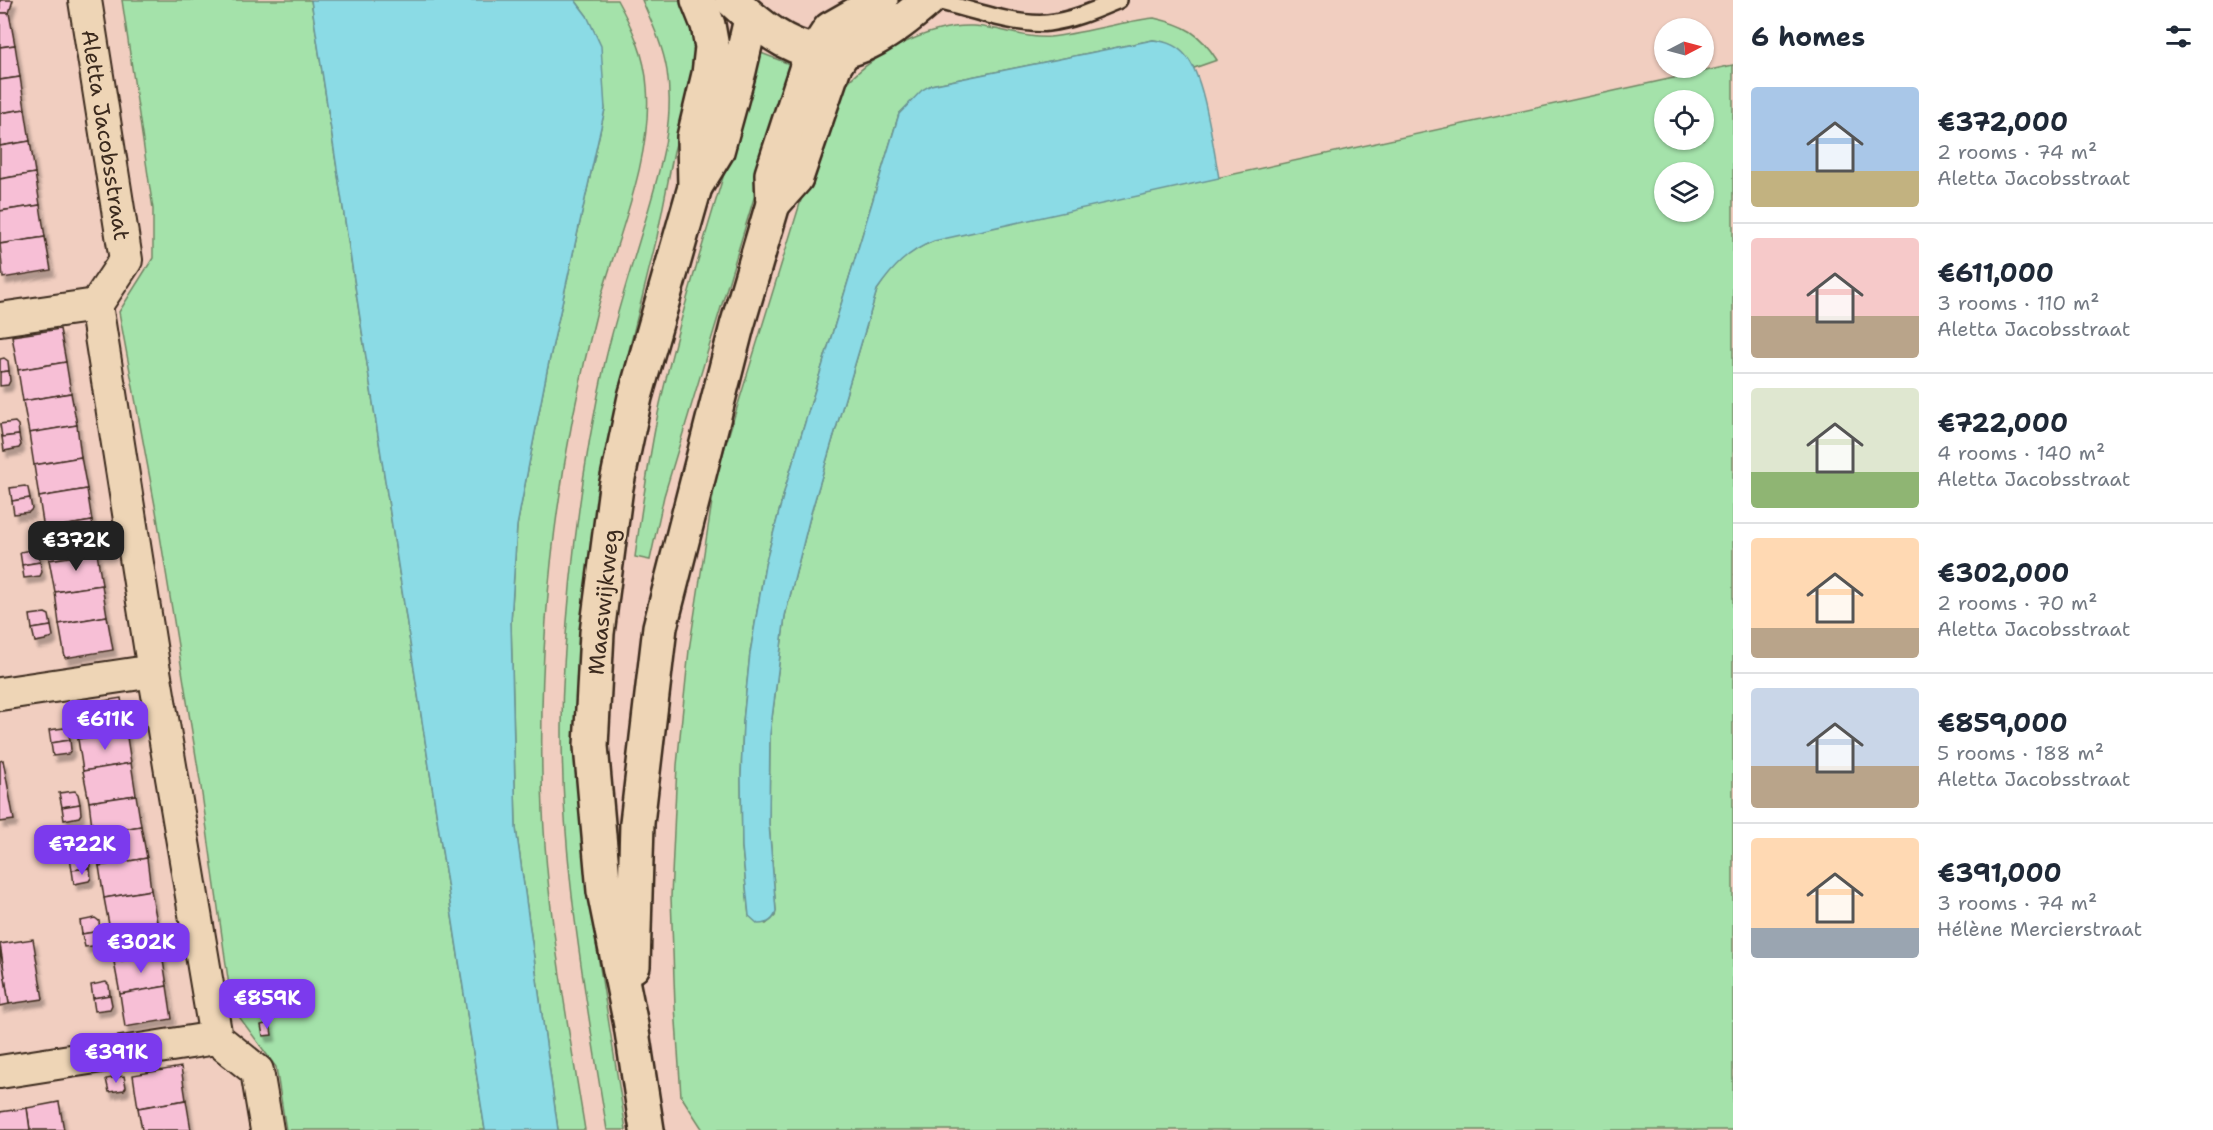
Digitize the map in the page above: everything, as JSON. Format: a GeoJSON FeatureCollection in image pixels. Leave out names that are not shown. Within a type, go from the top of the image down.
{"type":"FeatureCollection","features":[{"type":"Feature","properties":{"kind":"street","name":"Aletta Jacobsstraat"},"geometry":{"type":"LineString","coordinates":[[85,0],[126,260],[96,305]]}},
{"type":"Feature","properties":{"kind":"street","name":"Maaswijkweg"},"geometry":{"type":"LineString","coordinates":[[631,1025],[637,822],[660,627],[737,326],[773,204],[796,178],[834,67],[830,52],[830,29],[881,0]]}},
{"type":"Feature","properties":{"kind":"street"},"geometry":{"type":"LineString","coordinates":[[742,9],[768,32],[793,46],[830,52],[866,45],[888,33],[928,0]]}},
{"type":"Feature","properties":{"kind":"street","name":"Maaswijkweg"},"geometry":{"type":"LineString","coordinates":[[651,1122],[604,891],[591,746],[597,633],[616,487],[635,397],[695,187],[717,151],[740,71],[742,9]]}},
{"type":"Feature","properties":{"kind":"street","name":"Maaswijkweg"},"geometry":{"type":"LineString","coordinates":[[695,187],[694,137],[709,74],[712,47],[703,12]]}},
{"type":"Feature","properties":{"kind":"street"},"geometry":{"type":"LineString","coordinates":[[0,319],[96,305],[154,671],[216,1038],[257,1071],[267,1130]]}},
{"type":"Feature","properties":{"kind":"street"},"geometry":{"type":"LineString","coordinates":[[0,694],[154,671]]}},
{"type":"Feature","properties":{"kind":"street"},"geometry":{"type":"LineString","coordinates":[[0,1072],[216,1038]]}},
{"type":"Feature","properties":{"kind":"lane"},"geometry":{"type":"LineString","coordinates":[[933,0],[1015,20],[1045,24],[1076,17],[1119,0]]}},
{"type":"Feature","properties":{"kind":"green space"},"geometry":{"type":"Polygon","coordinates":[[[122,0],[311,0],[485,1130],[286,1130],[276,1067],[232,1007],[201,787],[156,511],[119,312],[153,258],[153,209],[122,0]]]}},
{"type":"Feature","properties":{"kind":"green space"},"geometry":{"type":"Polygon","coordinates":[[[575,0],[617,0],[633,31],[644,64],[647,115],[639,171],[597,311],[583,368],[562,483],[548,599],[542,716],[546,864],[563,997],[585,1130],[558,1130],[516,828],[511,622],[517,526],[547,371],[605,109],[587,16],[575,0]]]}},
{"type":"Feature","properties":{"kind":"green space"},"geometry":{"type":"Polygon","coordinates":[[[642,0],[679,0],[689,20],[694,39],[695,78],[674,151],[657,237],[621,383],[605,470],[588,870],[596,943],[626,1130],[607,1130],[572,899],[563,782],[562,723],[570,589],[578,513],[590,437],[609,344],[656,182],[668,127],[667,71],[657,35],[642,0]]]}},
{"type":"Feature","properties":{"kind":"green space"},"geometry":{"type":"Polygon","coordinates":[[[1154,18],[1183,27],[1191,32],[1204,43],[1217,60],[1194,68],[1176,49],[1166,43],[1153,40],[931,85],[899,114],[786,485],[765,565],[750,653],[743,722],[742,847],[749,916],[766,924],[775,916],[776,911],[769,824],[770,734],[785,616],[811,513],[877,290],[906,256],[924,245],[947,237],[1674,78],[1714,78],[1714,69],[1733,65],[1733,1130],[703,1130],[681,1096],[671,897],[677,765],[689,650],[716,476],[826,119],[844,87],[859,72],[888,51],[922,35],[973,26],[1041,37],[1076,33],[1154,18]]]}},
{"type":"Feature","properties":{"kind":"green space"},"geometry":{"type":"Polygon","coordinates":[[[761,53],[792,65],[664,496],[650,560],[635,557],[652,442],[671,360],[761,53]]]}},
{"type":"Feature","properties":{"kind":"water"},"geometry":{"type":"Polygon","coordinates":[[[311,0],[575,0],[587,16],[601,46],[605,109],[547,371],[517,526],[511,622],[516,828],[558,1130],[485,1130],[311,0]]]}},
{"type":"Feature","properties":{"kind":"water"},"geometry":{"type":"Polygon","coordinates":[[[1153,40],[1167,43],[1183,52],[1193,66],[1203,96],[1219,178],[934,241],[901,261],[877,290],[811,513],[785,616],[770,734],[769,824],[776,911],[770,921],[758,924],[749,916],[742,847],[741,777],[743,722],[750,653],[765,565],[786,485],[899,114],[922,90],[931,85],[1153,40]]]}},
{"type":"Feature","properties":{"kind":"building"},"geometry":{"type":"Polygon","coordinates":[[[0,0],[13,0],[9,13],[0,13],[0,0]]]}},
{"type":"Feature","properties":{"kind":"building"},"geometry":{"type":"Polygon","coordinates":[[[0,13],[9,13],[15,45],[0,47],[0,13]]]}},
{"type":"Feature","properties":{"kind":"building"},"geometry":{"type":"Polygon","coordinates":[[[15,45],[20,77],[0,80],[0,47],[15,45]]]}},
{"type":"Feature","properties":{"kind":"building"},"geometry":{"type":"Polygon","coordinates":[[[20,77],[25,109],[0,113],[0,80],[20,77]]]}},
{"type":"Feature","properties":{"kind":"building"},"geometry":{"type":"Polygon","coordinates":[[[25,109],[30,141],[0,146],[0,113],[25,109]]]}},
{"type":"Feature","properties":{"kind":"building"},"geometry":{"type":"Polygon","coordinates":[[[30,141],[35,173],[0,179],[0,146],[30,141]]]}},
{"type":"Feature","properties":{"kind":"building"},"geometry":{"type":"Polygon","coordinates":[[[35,173],[40,205],[0,211],[0,179],[35,173]]]}},
{"type":"Feature","properties":{"kind":"building"},"geometry":{"type":"Polygon","coordinates":[[[40,205],[45,237],[0,244],[0,211],[40,205]]]}},
{"type":"Feature","properties":{"kind":"building"},"geometry":{"type":"Polygon","coordinates":[[[45,237],[51,270],[3,278],[0,244],[45,237]]]}},
{"type":"Feature","properties":{"kind":"building"},"geometry":{"type":"Polygon","coordinates":[[[60,329],[66,362],[18,370],[12,336],[60,329]]]}},
{"type":"Feature","properties":{"kind":"building"},"geometry":{"type":"Polygon","coordinates":[[[4,358],[8,361],[9,371],[0,372],[0,359],[4,358]]]}},
{"type":"Feature","properties":{"kind":"building"},"geometry":{"type":"Polygon","coordinates":[[[66,362],[71,393],[23,401],[18,370],[66,362]]]}},
{"type":"Feature","properties":{"kind":"building"},"geometry":{"type":"Polygon","coordinates":[[[9,371],[8,385],[0,386],[0,372],[9,371]]]}},
{"type":"Feature","properties":{"kind":"building"},"geometry":{"type":"Polygon","coordinates":[[[71,393],[77,425],[29,433],[23,401],[71,393]]]}},
{"type":"Feature","properties":{"kind":"building"},"geometry":{"type":"Polygon","coordinates":[[[15,422],[18,425],[19,435],[2,437],[0,424],[15,422]]]}},
{"type":"Feature","properties":{"kind":"building"},"geometry":{"type":"Polygon","coordinates":[[[77,425],[81,457],[34,465],[29,433],[77,425]]]}},
{"type":"Feature","properties":{"kind":"building"},"geometry":{"type":"Polygon","coordinates":[[[19,435],[21,445],[19,448],[4,451],[2,437],[19,435]]]}},
{"type":"Feature","properties":{"kind":"building"},"geometry":{"type":"Polygon","coordinates":[[[81,457],[87,489],[39,497],[34,465],[81,457]]]}},
{"type":"Feature","properties":{"kind":"building"},"geometry":{"type":"Polygon","coordinates":[[[25,486],[28,488],[30,498],[12,501],[10,488],[25,486]]]}},
{"type":"Feature","properties":{"kind":"building"},"geometry":{"type":"Polygon","coordinates":[[[87,489],[92,521],[44,529],[39,497],[87,489]]]}},
{"type":"Feature","properties":{"kind":"building"},"geometry":{"type":"Polygon","coordinates":[[[30,498],[32,509],[29,512],[14,514],[12,501],[30,498]]]}},
{"type":"Feature","properties":{"kind":"building"},"geometry":{"type":"Polygon","coordinates":[[[92,521],[97,553],[49,560],[44,529],[92,521]]]}},
{"type":"Feature","properties":{"kind":"building"},"geometry":{"type":"Polygon","coordinates":[[[35,549],[39,552],[40,562],[22,565],[20,552],[35,549]]]}},
{"type":"Feature","properties":{"kind":"building"},"geometry":{"type":"Polygon","coordinates":[[[97,553],[102,585],[55,592],[49,560],[97,553]]]}},
{"type":"Feature","properties":{"kind":"building"},"geometry":{"type":"Polygon","coordinates":[[[40,562],[42,572],[40,576],[24,578],[22,565],[40,562]]]}},
{"type":"Feature","properties":{"kind":"building"},"geometry":{"type":"Polygon","coordinates":[[[102,585],[107,616],[59,624],[55,592],[102,585]]]}},
{"type":"Feature","properties":{"kind":"building"},"geometry":{"type":"Polygon","coordinates":[[[45,613],[49,615],[51,626],[32,629],[30,615],[45,613]]]}},
{"type":"Feature","properties":{"kind":"building"},"geometry":{"type":"Polygon","coordinates":[[[107,616],[113,650],[65,658],[59,624],[107,616]]]}},
{"type":"Feature","properties":{"kind":"building"},"geometry":{"type":"Polygon","coordinates":[[[51,626],[53,636],[50,639],[35,642],[32,629],[51,626]]]}},
{"type":"Feature","properties":{"kind":"building"},"geometry":{"type":"Polygon","coordinates":[[[121,698],[126,731],[78,739],[73,706],[121,698]]]}},
{"type":"Feature","properties":{"kind":"building"},"geometry":{"type":"Polygon","coordinates":[[[64,728],[68,730],[70,740],[51,743],[49,730],[64,728]]]}},
{"type":"Feature","properties":{"kind":"building"},"geometry":{"type":"Polygon","coordinates":[[[126,731],[131,763],[83,771],[78,739],[126,731]]]}},
{"type":"Feature","properties":{"kind":"building"},"geometry":{"type":"Polygon","coordinates":[[[70,740],[71,750],[68,754],[53,756],[51,743],[70,740]]]}},
{"type":"Feature","properties":{"kind":"building"},"geometry":{"type":"Polygon","coordinates":[[[3,760],[14,820],[0,822],[0,761],[3,760]]]}},
{"type":"Feature","properties":{"kind":"building"},"geometry":{"type":"Polygon","coordinates":[[[131,763],[136,795],[89,802],[83,771],[131,763]]]}},
{"type":"Feature","properties":{"kind":"building"},"geometry":{"type":"Polygon","coordinates":[[[75,791],[80,804],[62,807],[59,793],[75,791]]]}},
{"type":"Feature","properties":{"kind":"building"},"geometry":{"type":"Polygon","coordinates":[[[136,795],[141,826],[93,834],[89,802],[136,795]]]}},
{"type":"Feature","properties":{"kind":"building"},"geometry":{"type":"Polygon","coordinates":[[[80,804],[79,817],[64,820],[62,807],[80,804]]]}},
{"type":"Feature","properties":{"kind":"building"},"geometry":{"type":"Polygon","coordinates":[[[141,826],[147,858],[99,866],[93,834],[141,826]]]}},
{"type":"Feature","properties":{"kind":"building"},"geometry":{"type":"Polygon","coordinates":[[[85,855],[89,857],[90,868],[72,870],[70,857],[85,855]]]}},
{"type":"Feature","properties":{"kind":"building"},"geometry":{"type":"Polygon","coordinates":[[[147,858],[151,890],[104,898],[99,866],[147,858]]]}},
{"type":"Feature","properties":{"kind":"building"},"geometry":{"type":"Polygon","coordinates":[[[90,868],[89,881],[74,884],[72,870],[90,868]]]}},
{"type":"Feature","properties":{"kind":"building"},"geometry":{"type":"Polygon","coordinates":[[[151,890],[157,922],[110,930],[104,898],[151,890]]]}},
{"type":"Feature","properties":{"kind":"building"},"geometry":{"type":"Polygon","coordinates":[[[95,918],[99,921],[100,931],[82,934],[80,921],[95,918]]]}},
{"type":"Feature","properties":{"kind":"building"},"geometry":{"type":"Polygon","coordinates":[[[157,922],[162,954],[114,962],[110,930],[157,922]]]}},
{"type":"Feature","properties":{"kind":"building"},"geometry":{"type":"Polygon","coordinates":[[[100,931],[102,941],[100,945],[85,947],[82,934],[100,931]]]}},
{"type":"Feature","properties":{"kind":"building"},"geometry":{"type":"Polygon","coordinates":[[[33,939],[43,999],[9,1004],[0,944],[33,939]]]}},
{"type":"Feature","properties":{"kind":"building"},"geometry":{"type":"Polygon","coordinates":[[[0,947],[9,1004],[0,1006],[0,947]]]}},
{"type":"Feature","properties":{"kind":"building"},"geometry":{"type":"Polygon","coordinates":[[[162,954],[167,986],[120,994],[114,962],[162,954]]]}},
{"type":"Feature","properties":{"kind":"building"},"geometry":{"type":"Polygon","coordinates":[[[106,982],[109,985],[110,995],[93,998],[91,985],[106,982]]]}},
{"type":"Feature","properties":{"kind":"building"},"geometry":{"type":"Polygon","coordinates":[[[167,986],[172,1019],[125,1027],[120,994],[167,986]]]}},
{"type":"Feature","properties":{"kind":"building"},"geometry":{"type":"Polygon","coordinates":[[[110,995],[112,1005],[110,1009],[95,1011],[93,998],[110,995]]]}},
{"type":"Feature","properties":{"kind":"building"},"geometry":{"type":"Polygon","coordinates":[[[270,1023],[272,1035],[263,1036],[261,1025],[270,1023]]]}},
{"type":"Feature","properties":{"kind":"building"},"geometry":{"type":"Polygon","coordinates":[[[181,1067],[186,1100],[138,1108],[133,1075],[181,1067]]]}},
{"type":"Feature","properties":{"kind":"building"},"geometry":{"type":"Polygon","coordinates":[[[124,1076],[126,1087],[124,1090],[109,1092],[106,1079],[124,1076]]]}},
{"type":"Feature","properties":{"kind":"building"},"geometry":{"type":"Polygon","coordinates":[[[186,1100],[191,1130],[142,1130],[138,1108],[186,1100]]]}},
{"type":"Feature","properties":{"kind":"building"},"geometry":{"type":"Polygon","coordinates":[[[59,1102],[64,1130],[30,1130],[27,1108],[59,1102]]]}},
{"type":"Feature","properties":{"kind":"building"},"geometry":{"type":"Polygon","coordinates":[[[27,1108],[30,1130],[0,1130],[0,1112],[27,1108]]]}}]}
